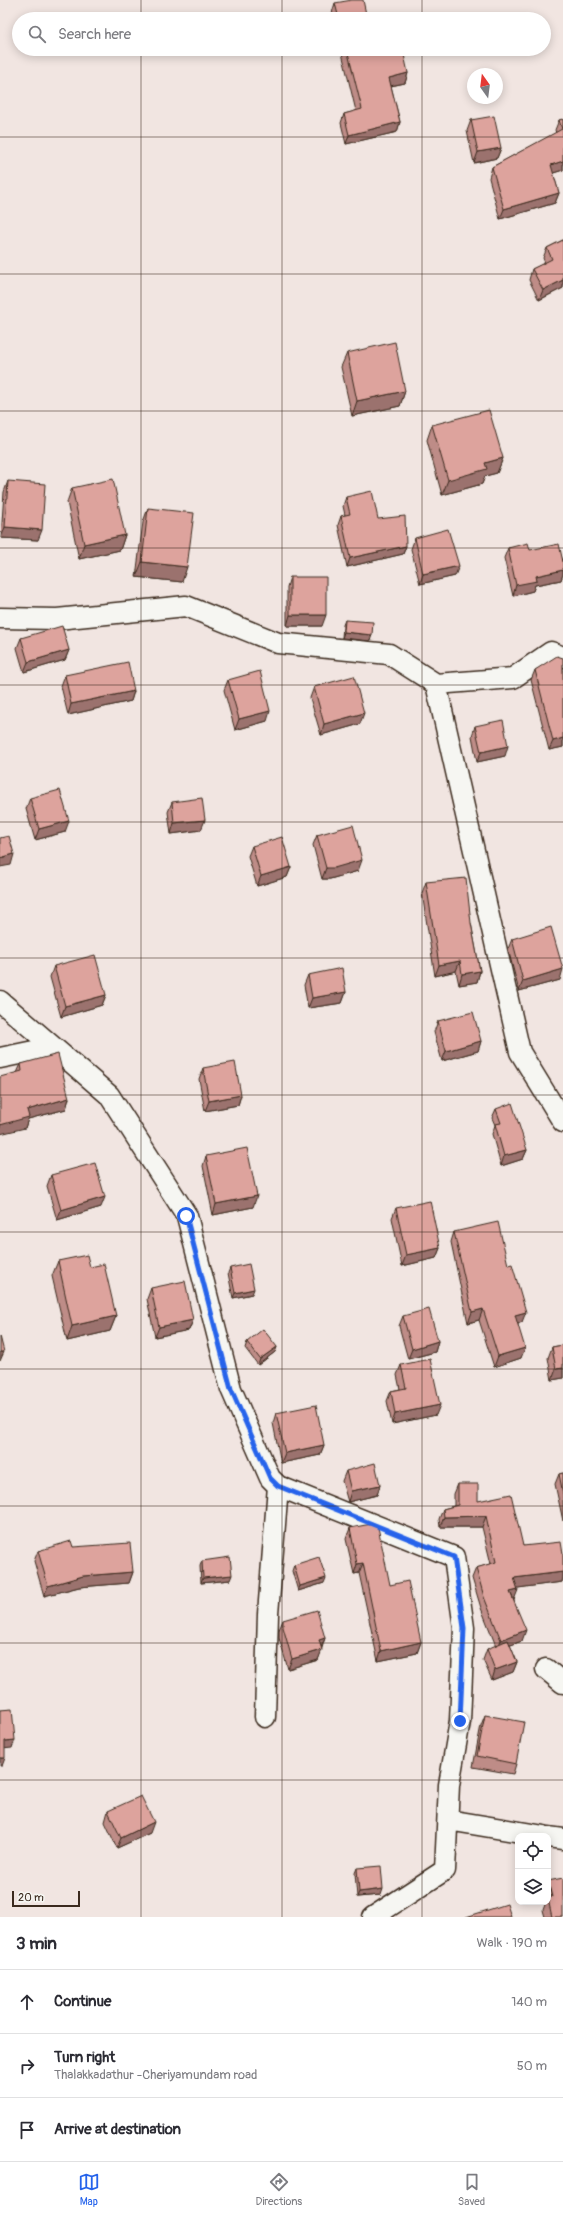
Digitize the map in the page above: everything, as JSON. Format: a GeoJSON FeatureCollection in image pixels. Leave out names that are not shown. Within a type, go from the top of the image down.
{"type":"FeatureCollection","features":[{"type":"Feature","properties":{"kind":"street"},"geometry":{"type":"LineString","coordinates":[[0,618],[58,619],[186,606],[278,643],[389,654],[436,684],[514,678],[551,652],[563,657]]}},
{"type":"Feature","properties":{"kind":"street"},"geometry":{"type":"LineString","coordinates":[[436,684],[520,1052],[563,1122]]}},
{"type":"Feature","properties":{"kind":"street"},"geometry":{"type":"LineString","coordinates":[[0,1002],[109,1095],[186,1216],[231,1389],[270,1478],[278,1486],[454,1557],[464,1628],[460,1721],[449,1785],[446,1870],[373,1917]]}},
{"type":"Feature","properties":{"kind":"street"},"geometry":{"type":"LineString","coordinates":[[0,1058],[53,1047]]}},
{"type":"Feature","properties":{"kind":"street"},"geometry":{"type":"LineString","coordinates":[[265,1717],[268,1614],[278,1486]]}},
{"type":"Feature","properties":{"kind":"street"},"geometry":{"type":"LineString","coordinates":[[546,1669],[563,1683]]}},
{"type":"Feature","properties":{"kind":"street"},"geometry":{"type":"LineString","coordinates":[[448,1820],[526,1833]]}},
{"type":"Feature","properties":{"kind":"street"},"geometry":{"type":"LineString","coordinates":[[551,1837],[563,1839]]}},
{"type":"Feature","properties":{"kind":"building"},"geometry":{"type":"Polygon","coordinates":[[[363,0],[366,12],[337,12],[335,3],[363,0]]]}},
{"type":"Feature","properties":{"kind":"building"},"geometry":{"type":"Polygon","coordinates":[[[349,56],[404,56],[408,73],[389,78],[400,122],[349,135],[344,114],[362,109],[349,56]]]}},
{"type":"Feature","properties":{"kind":"building"},"geometry":{"type":"Polygon","coordinates":[[[494,116],[501,148],[478,152],[471,120],[494,116]]]}},
{"type":"Feature","properties":{"kind":"building"},"geometry":{"type":"Polygon","coordinates":[[[563,119],[563,161],[551,165],[559,193],[504,209],[492,167],[562,129],[559,120],[563,119]]]}},
{"type":"Feature","properties":{"kind":"building"},"geometry":{"type":"Polygon","coordinates":[[[563,240],[563,280],[543,290],[532,269],[552,259],[547,248],[563,240]]]}},
{"type":"Feature","properties":{"kind":"building"},"geometry":{"type":"Polygon","coordinates":[[[395,342],[405,391],[357,401],[347,353],[395,342]]]}},
{"type":"Feature","properties":{"kind":"building"},"geometry":{"type":"Polygon","coordinates":[[[489,410],[503,458],[485,463],[487,469],[448,480],[432,425],[489,410]]]}},
{"type":"Feature","properties":{"kind":"building"},"geometry":{"type":"Polygon","coordinates":[[[113,479],[125,535],[84,544],[72,488],[113,479]]]}},
{"type":"Feature","properties":{"kind":"building"},"geometry":{"type":"Polygon","coordinates":[[[8,481],[45,484],[42,530],[5,527],[8,481]]]}},
{"type":"Feature","properties":{"kind":"building"},"geometry":{"type":"Polygon","coordinates":[[[372,491],[378,519],[405,516],[406,546],[350,558],[341,516],[350,514],[346,497],[372,491]]]}},
{"type":"Feature","properties":{"kind":"building"},"geometry":{"type":"Polygon","coordinates":[[[148,508],[194,513],[187,567],[142,562],[148,508]]]}},
{"type":"Feature","properties":{"kind":"building"},"geometry":{"type":"Polygon","coordinates":[[[448,529],[459,566],[423,574],[415,538],[448,529]]]}},
{"type":"Feature","properties":{"kind":"building"},"geometry":{"type":"Polygon","coordinates":[[[528,543],[530,550],[559,544],[563,562],[563,570],[536,576],[537,581],[516,585],[508,548],[528,543]]]}},
{"type":"Feature","properties":{"kind":"building"},"geometry":{"type":"Polygon","coordinates":[[[290,577],[326,577],[326,615],[290,615],[290,577]]]}},
{"type":"Feature","properties":{"kind":"building"},"geometry":{"type":"Polygon","coordinates":[[[345,620],[373,622],[372,635],[344,632],[345,620]]]}},
{"type":"Feature","properties":{"kind":"building"},"geometry":{"type":"Polygon","coordinates":[[[62,626],[69,650],[28,662],[21,638],[62,626]]]}},
{"type":"Feature","properties":{"kind":"building"},"geometry":{"type":"Polygon","coordinates":[[[557,656],[563,658],[563,738],[553,741],[535,670],[557,656]]]}},
{"type":"Feature","properties":{"kind":"building"},"geometry":{"type":"Polygon","coordinates":[[[128,662],[134,691],[71,704],[65,675],[128,662]]]}},
{"type":"Feature","properties":{"kind":"building"},"geometry":{"type":"Polygon","coordinates":[[[260,671],[270,711],[239,719],[228,680],[260,671]]]}},
{"type":"Feature","properties":{"kind":"building"},"geometry":{"type":"Polygon","coordinates":[[[354,676],[364,713],[324,724],[314,687],[354,676]]]}},
{"type":"Feature","properties":{"kind":"building"},"geometry":{"type":"Polygon","coordinates":[[[503,720],[508,746],[481,752],[475,726],[503,720]]]}},
{"type":"Feature","properties":{"kind":"building"},"geometry":{"type":"Polygon","coordinates":[[[60,790],[69,821],[39,829],[30,798],[60,790]]]}},
{"type":"Feature","properties":{"kind":"building"},"geometry":{"type":"Polygon","coordinates":[[[202,798],[205,820],[174,823],[172,802],[202,798]]]}},
{"type":"Feature","properties":{"kind":"building"},"geometry":{"type":"Polygon","coordinates":[[[353,825],[362,860],[334,868],[326,868],[317,835],[353,825]]]}},
{"type":"Feature","properties":{"kind":"building"},"geometry":{"type":"Polygon","coordinates":[[[9,836],[14,854],[0,858],[0,838],[9,836]]]}},
{"type":"Feature","properties":{"kind":"building"},"geometry":{"type":"Polygon","coordinates":[[[282,837],[291,867],[261,876],[252,846],[282,837]]]}},
{"type":"Feature","properties":{"kind":"building"},"geometry":{"type":"Polygon","coordinates":[[[466,878],[471,923],[480,971],[462,974],[460,961],[439,965],[426,882],[466,878]]]}},
{"type":"Feature","properties":{"kind":"building"},"geometry":{"type":"Polygon","coordinates":[[[551,927],[563,969],[523,981],[512,939],[551,927]]]}},
{"type":"Feature","properties":{"kind":"building"},"geometry":{"type":"Polygon","coordinates":[[[95,955],[106,995],[65,1006],[54,966],[95,955]]]}},
{"type":"Feature","properties":{"kind":"building"},"geometry":{"type":"Polygon","coordinates":[[[342,968],[346,992],[312,998],[308,975],[342,968]]]}},
{"type":"Feature","properties":{"kind":"building"},"geometry":{"type":"Polygon","coordinates":[[[473,1012],[481,1041],[446,1051],[438,1021],[473,1012]]]}},
{"type":"Feature","properties":{"kind":"building"},"geometry":{"type":"Polygon","coordinates":[[[58,1054],[69,1098],[27,1110],[29,1117],[0,1125],[0,1077],[22,1071],[21,1064],[58,1054]]]}},
{"type":"Feature","properties":{"kind":"building"},"geometry":{"type":"Polygon","coordinates":[[[235,1062],[241,1095],[209,1101],[203,1068],[235,1062]]]}},
{"type":"Feature","properties":{"kind":"building"},"geometry":{"type":"Polygon","coordinates":[[[512,1103],[527,1150],[504,1156],[495,1124],[501,1123],[496,1109],[512,1103]]]}},
{"type":"Feature","properties":{"kind":"building"},"geometry":{"type":"Polygon","coordinates":[[[247,1148],[257,1196],[216,1204],[206,1156],[247,1148]]]}},
{"type":"Feature","properties":{"kind":"building"},"geometry":{"type":"Polygon","coordinates":[[[95,1163],[105,1197],[61,1210],[51,1175],[95,1163]]]}},
{"type":"Feature","properties":{"kind":"building"},"geometry":{"type":"Polygon","coordinates":[[[430,1201],[440,1248],[406,1255],[396,1208],[430,1201]]]}},
{"type":"Feature","properties":{"kind":"building"},"geometry":{"type":"Polygon","coordinates":[[[498,1222],[508,1265],[512,1264],[526,1312],[515,1315],[525,1348],[498,1356],[483,1309],[472,1312],[454,1232],[498,1222]]]}},
{"type":"Feature","properties":{"kind":"building"},"geometry":{"type":"Polygon","coordinates":[[[87,1255],[90,1267],[104,1264],[116,1316],[72,1326],[58,1261],[87,1255]]]}},
{"type":"Feature","properties":{"kind":"building"},"geometry":{"type":"Polygon","coordinates":[[[249,1264],[254,1289],[235,1293],[230,1268],[249,1264]]]}},
{"type":"Feature","properties":{"kind":"building"},"geometry":{"type":"Polygon","coordinates":[[[185,1281],[193,1320],[159,1327],[151,1288],[185,1281]]]}},
{"type":"Feature","properties":{"kind":"building"},"geometry":{"type":"Polygon","coordinates":[[[429,1309],[438,1341],[412,1349],[403,1316],[429,1309]]]}},
{"type":"Feature","properties":{"kind":"building"},"geometry":{"type":"Polygon","coordinates":[[[263,1329],[277,1347],[260,1359],[247,1342],[263,1329]]]}},
{"type":"Feature","properties":{"kind":"building"},"geometry":{"type":"Polygon","coordinates":[[[0,1336],[4,1352],[0,1352],[0,1336]]]}},
{"type":"Feature","properties":{"kind":"building"},"geometry":{"type":"Polygon","coordinates":[[[563,1345],[563,1368],[556,1369],[552,1347],[563,1345]]]}},
{"type":"Feature","properties":{"kind":"building"},"geometry":{"type":"Polygon","coordinates":[[[430,1359],[440,1405],[395,1414],[391,1391],[406,1388],[401,1365],[430,1359]]]}},
{"type":"Feature","properties":{"kind":"building"},"geometry":{"type":"Polygon","coordinates":[[[316,1405],[324,1445],[285,1453],[276,1413],[316,1405]]]}},
{"type":"Feature","properties":{"kind":"building"},"geometry":{"type":"Polygon","coordinates":[[[375,1463],[380,1485],[351,1491],[346,1471],[375,1463]]]}},
{"type":"Feature","properties":{"kind":"building"},"geometry":{"type":"Polygon","coordinates":[[[563,1473],[563,1494],[559,1474],[563,1473]]]}},
{"type":"Feature","properties":{"kind":"building"},"geometry":{"type":"Polygon","coordinates":[[[458,1484],[478,1484],[478,1501],[511,1494],[523,1546],[561,1542],[563,1572],[514,1578],[518,1590],[510,1592],[526,1630],[501,1640],[484,1597],[476,1568],[496,1562],[486,1516],[444,1517],[443,1509],[458,1505],[458,1484]]]}},
{"type":"Feature","properties":{"kind":"building"},"geometry":{"type":"Polygon","coordinates":[[[371,1524],[378,1527],[390,1585],[408,1581],[421,1642],[381,1651],[363,1563],[357,1564],[350,1528],[371,1524]]]}},
{"type":"Feature","properties":{"kind":"building"},"geometry":{"type":"Polygon","coordinates":[[[71,1541],[73,1547],[130,1543],[133,1572],[83,1576],[48,1586],[38,1551],[71,1541]]]}},
{"type":"Feature","properties":{"kind":"building"},"geometry":{"type":"Polygon","coordinates":[[[230,1557],[232,1575],[203,1578],[202,1561],[230,1557]]]}},
{"type":"Feature","properties":{"kind":"building"},"geometry":{"type":"Polygon","coordinates":[[[319,1557],[326,1578],[300,1586],[294,1565],[319,1557]]]}},
{"type":"Feature","properties":{"kind":"building"},"geometry":{"type":"Polygon","coordinates":[[[317,1610],[325,1638],[319,1640],[322,1650],[292,1659],[283,1627],[283,1620],[317,1610]]]}},
{"type":"Feature","properties":{"kind":"building"},"geometry":{"type":"Polygon","coordinates":[[[508,1640],[517,1662],[495,1670],[487,1649],[508,1640]]]}},
{"type":"Feature","properties":{"kind":"building"},"geometry":{"type":"Polygon","coordinates":[[[12,1709],[15,1740],[5,1741],[5,1758],[0,1758],[0,1710],[12,1709]]]}},
{"type":"Feature","properties":{"kind":"building"},"geometry":{"type":"Polygon","coordinates":[[[485,1715],[524,1722],[516,1764],[477,1756],[485,1715]]]}},
{"type":"Feature","properties":{"kind":"building"},"geometry":{"type":"Polygon","coordinates":[[[141,1796],[154,1822],[121,1838],[108,1811],[141,1796]]]}},
{"type":"Feature","properties":{"kind":"building"},"geometry":{"type":"Polygon","coordinates":[[[381,1866],[383,1889],[359,1892],[357,1868],[381,1866]]]}},
{"type":"Feature","properties":{"kind":"building"},"geometry":{"type":"Polygon","coordinates":[[[563,1878],[563,1917],[552,1917],[549,1905],[551,1905],[552,1897],[551,1880],[563,1878]]]}},
{"type":"Feature","properties":{"kind":"building"},"geometry":{"type":"Polygon","coordinates":[[[507,1904],[511,1917],[466,1917],[507,1904]]]}},
{"type":"Feature","properties":{"kind":"route"},"geometry":{"type":"LineString","coordinates":[[186,1216],[231,1389],[270,1478],[278,1486],[454,1557],[464,1628],[460,1721]]}}]}
